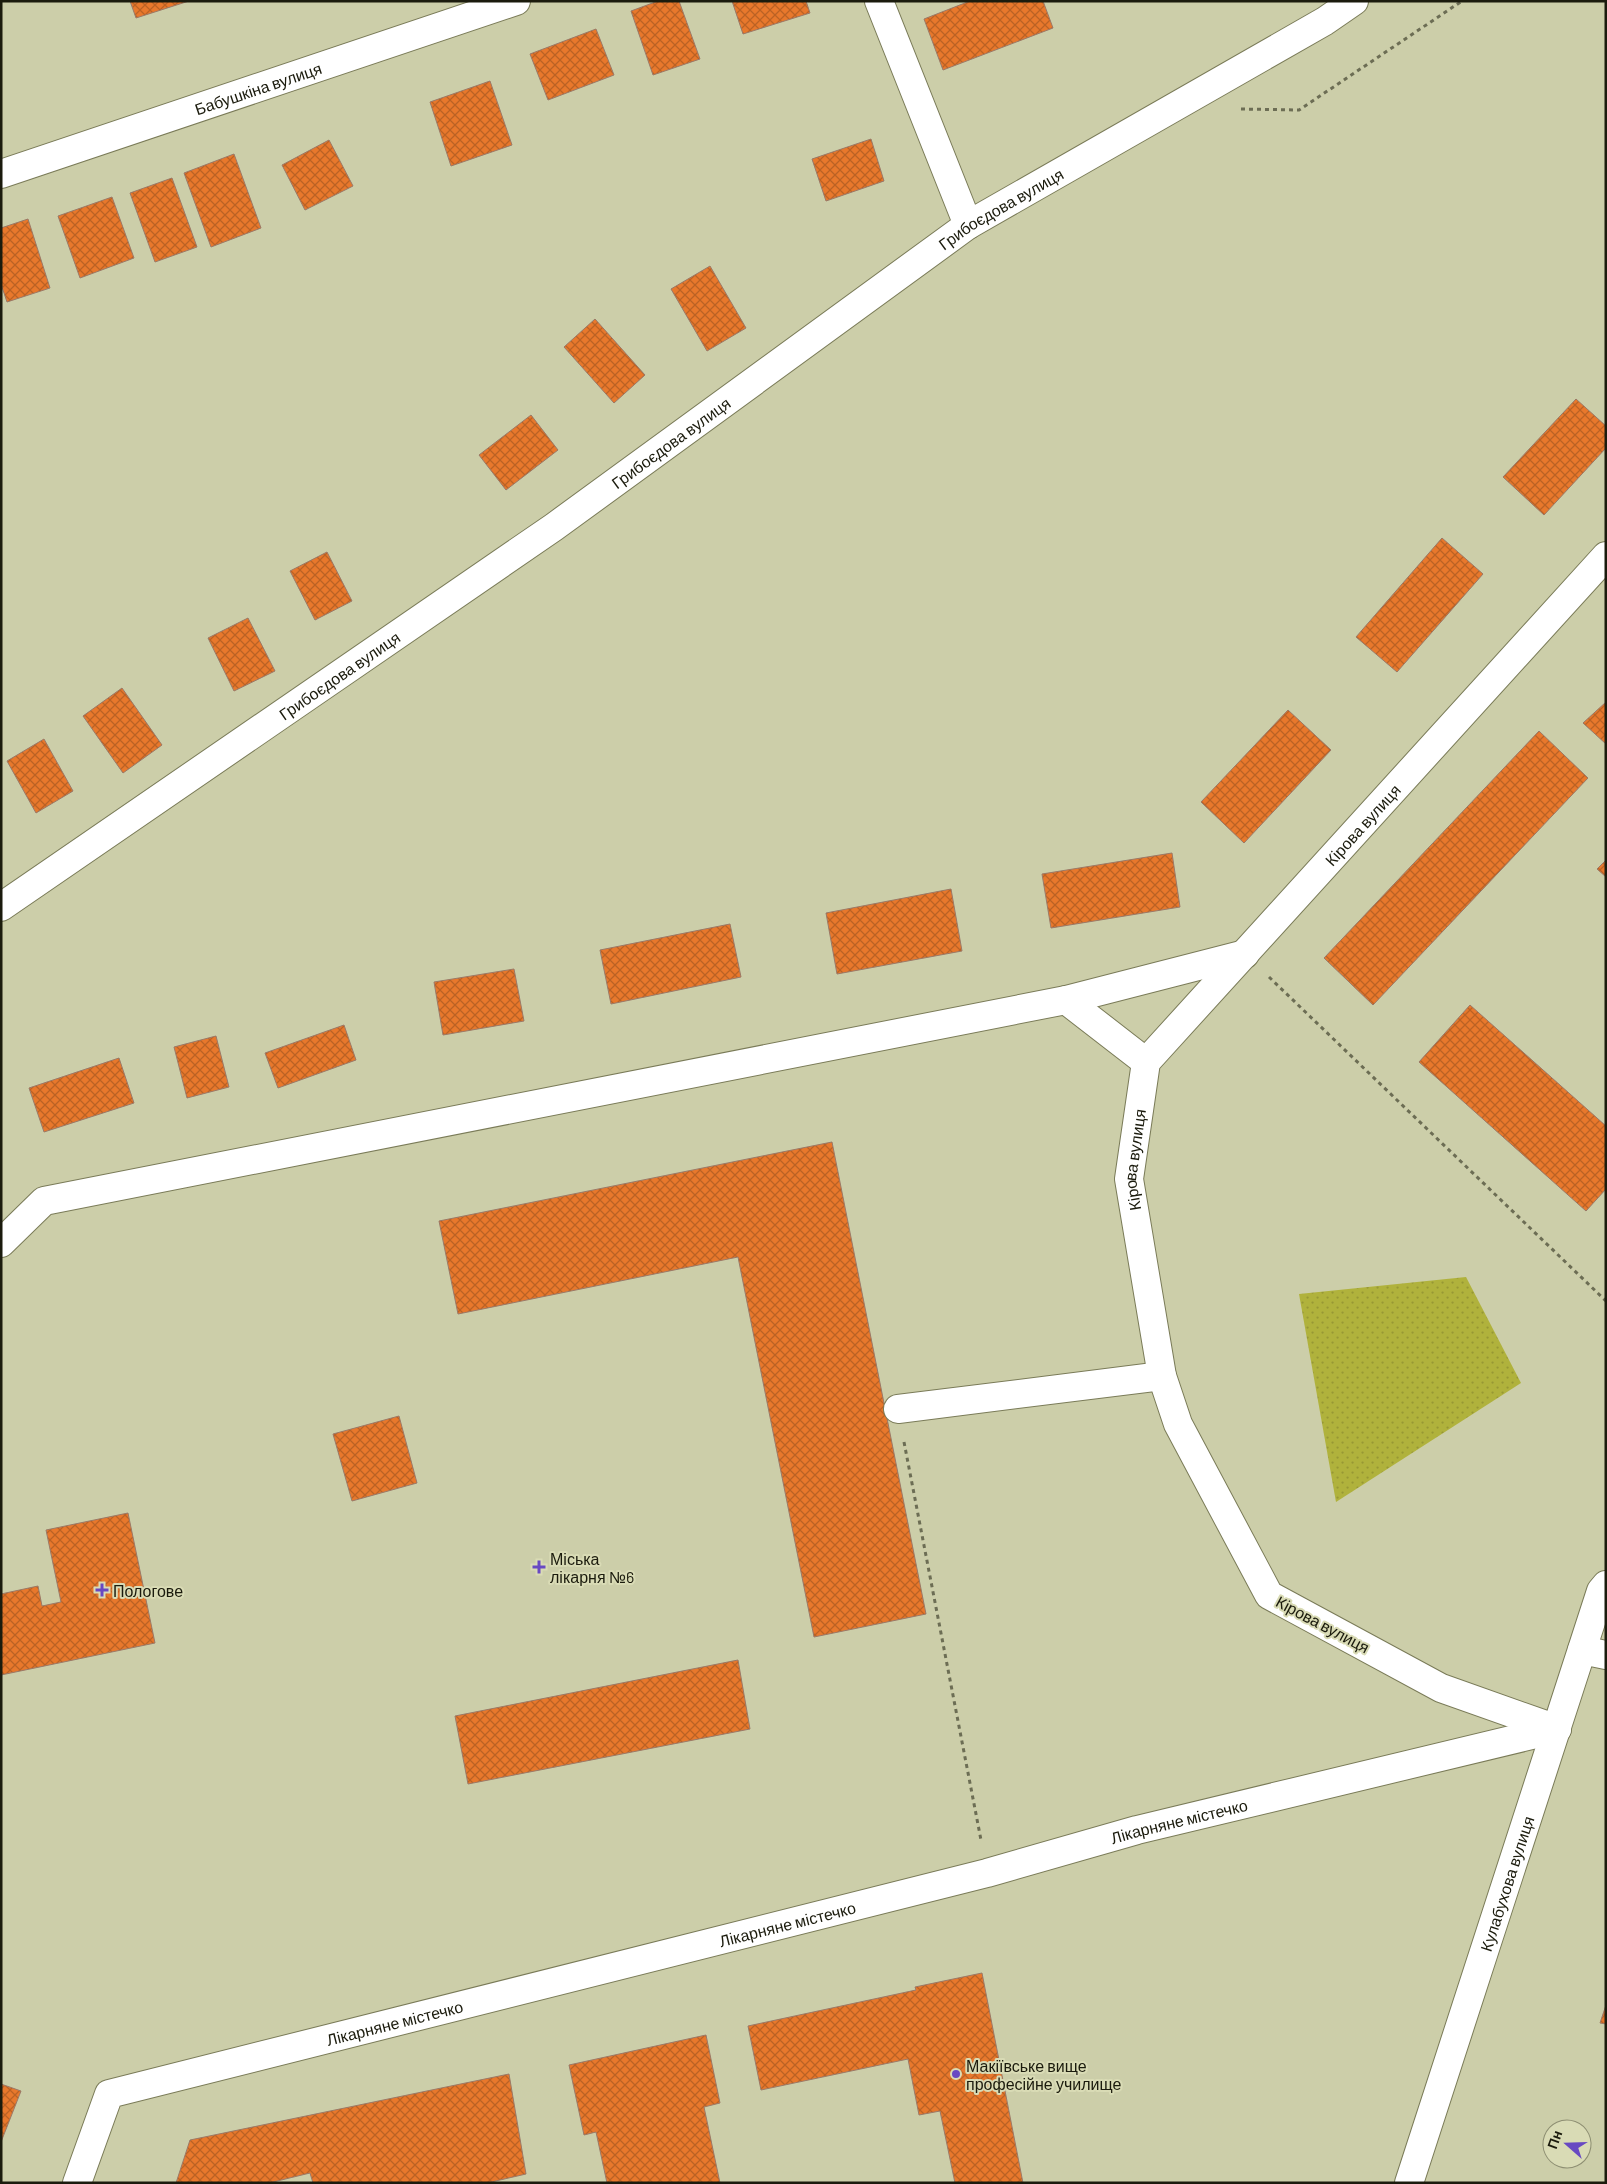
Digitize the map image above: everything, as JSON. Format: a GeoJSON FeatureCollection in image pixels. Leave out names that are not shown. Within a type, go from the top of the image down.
{"type":"FeatureCollection","features":[{"type":"Feature","properties":{"kind":"street","name":"Бабушкіна вулиця"},"geometry":{"type":"LineString","coordinates":[[1,174],[516,1]]}},
{"type":"Feature","properties":{"kind":"street"},"geometry":{"type":"LineString","coordinates":[[879,1],[968,225]]}},
{"type":"Feature","properties":{"kind":"street","name":"Грибоєдова вулиця"},"geometry":{"type":"LineString","coordinates":[[1,907],[554,527],[968,225],[1325,21],[1354,1]]}},
{"type":"Feature","properties":{"kind":"street","name":"Кірова вулиця"},"geometry":{"type":"LineString","coordinates":[[1557,1729],[1441,1688],[1269,1595],[1178,1424],[1162,1376],[1129,1179],[1146,1062],[1606,556]]}},
{"type":"Feature","properties":{"kind":"street"},"geometry":{"type":"LineString","coordinates":[[1,1243],[44,1201],[1066,1000],[1245,954]]}},
{"type":"Feature","properties":{"kind":"street"},"geometry":{"type":"LineString","coordinates":[[1066,1000],[1146,1062]]}},
{"type":"Feature","properties":{"kind":"street"},"geometry":{"type":"LineString","coordinates":[[898,1409],[1162,1376]]}},
{"type":"Feature","properties":{"kind":"street","name":"Кулабухова вулиця"},"geometry":{"type":"LineString","coordinates":[[1409,2183],[1557,1729],[1594,1652],[1601,1591],[1606,1584]]}},
{"type":"Feature","properties":{"kind":"street","name":"Лікарняне містечко"},"geometry":{"type":"LineString","coordinates":[[77,2183],[109,2094],[987,1873],[1136,1830],[1557,1729]]}},
{"type":"Feature","properties":{"kind":"path"},"geometry":{"type":"LineString","coordinates":[[1232,109],[1299,110],[1462,1]]}},
{"type":"Feature","properties":{"kind":"path"},"geometry":{"type":"LineString","coordinates":[[1245,954],[1606,1301]]}},
{"type":"Feature","properties":{"kind":"path"},"geometry":{"type":"LineString","coordinates":[[898,1409],[987,1873]]}},
{"type":"Feature","properties":{"kind":"shaded area"},"geometry":{"type":"Polygon","coordinates":[[[1466,1277],[1521,1383],[1336,1502],[1299,1294],[1466,1277]]]}},
{"type":"Feature","properties":{"kind":"building"},"geometry":{"type":"Polygon","coordinates":[[[130,1],[189,1],[136,18],[130,1]]]}},
{"type":"Feature","properties":{"kind":"building"},"geometry":{"type":"Polygon","coordinates":[[[658,1],[679,1],[700,59],[653,75],[631,11],[658,1]]]}},
{"type":"Feature","properties":{"kind":"building"},"geometry":{"type":"Polygon","coordinates":[[[732,1],[806,1],[810,13],[743,34],[732,1]]]}},
{"type":"Feature","properties":{"kind":"building"},"geometry":{"type":"Polygon","coordinates":[[[970,1],[1043,1],[1053,28],[943,70],[924,19],[970,1]]]}},
{"type":"Feature","properties":{"kind":"building"},"geometry":{"type":"Polygon","coordinates":[[[596,29],[614,75],[548,100],[530,54],[596,29]]]}},
{"type":"Feature","properties":{"kind":"building"},"geometry":{"type":"Polygon","coordinates":[[[490,81],[512,145],[451,166],[430,102],[490,81]]]}},
{"type":"Feature","properties":{"kind":"building"},"geometry":{"type":"Polygon","coordinates":[[[871,139],[884,181],[826,201],[812,159],[871,139]]]}},
{"type":"Feature","properties":{"kind":"building"},"geometry":{"type":"Polygon","coordinates":[[[329,140],[353,186],[305,210],[282,165],[329,140]]]}},
{"type":"Feature","properties":{"kind":"building"},"geometry":{"type":"Polygon","coordinates":[[[234,154],[261,228],[211,247],[184,173],[234,154]]]}},
{"type":"Feature","properties":{"kind":"building"},"geometry":{"type":"Polygon","coordinates":[[[172,178],[197,247],[155,262],[130,193],[172,178]]]}},
{"type":"Feature","properties":{"kind":"building"},"geometry":{"type":"Polygon","coordinates":[[[112,197],[134,258],[80,278],[58,216],[112,197]]]}},
{"type":"Feature","properties":{"kind":"building"},"geometry":{"type":"Polygon","coordinates":[[[28,219],[50,288],[7,302],[1,284],[1,228],[28,219]]]}},
{"type":"Feature","properties":{"kind":"building"},"geometry":{"type":"Polygon","coordinates":[[[710,266],[746,328],[707,351],[671,289],[710,266]]]}},
{"type":"Feature","properties":{"kind":"building"},"geometry":{"type":"Polygon","coordinates":[[[595,319],[645,375],[614,403],[564,347],[595,319]]]}},
{"type":"Feature","properties":{"kind":"building"},"geometry":{"type":"Polygon","coordinates":[[[1576,399],[1606,426],[1606,448],[1544,515],[1503,477],[1576,399]]]}},
{"type":"Feature","properties":{"kind":"building"},"geometry":{"type":"Polygon","coordinates":[[[531,415],[558,450],[506,490],[479,455],[531,415]]]}},
{"type":"Feature","properties":{"kind":"building"},"geometry":{"type":"Polygon","coordinates":[[[1442,538],[1483,574],[1397,672],[1356,637],[1442,538]]]}},
{"type":"Feature","properties":{"kind":"building"},"geometry":{"type":"Polygon","coordinates":[[[327,552],[352,601],[315,620],[290,571],[327,552]]]}},
{"type":"Feature","properties":{"kind":"building"},"geometry":{"type":"Polygon","coordinates":[[[248,618],[275,671],[234,691],[208,638],[248,618]]]}},
{"type":"Feature","properties":{"kind":"building"},"geometry":{"type":"Polygon","coordinates":[[[122,688],[162,745],[123,773],[83,716],[122,688]]]}},
{"type":"Feature","properties":{"kind":"building"},"geometry":{"type":"Polygon","coordinates":[[[1606,702],[1606,744],[1583,723],[1606,702]]]}},
{"type":"Feature","properties":{"kind":"building"},"geometry":{"type":"Polygon","coordinates":[[[1288,710],[1331,750],[1244,843],[1201,802],[1288,710]]]}},
{"type":"Feature","properties":{"kind":"building"},"geometry":{"type":"Polygon","coordinates":[[[1539,731],[1588,778],[1373,1005],[1324,958],[1539,731]]]}},
{"type":"Feature","properties":{"kind":"building"},"geometry":{"type":"Polygon","coordinates":[[[44,739],[73,791],[36,813],[7,761],[44,739]]]}},
{"type":"Feature","properties":{"kind":"building"},"geometry":{"type":"Polygon","coordinates":[[[1172,853],[1180,907],[1051,928],[1042,874],[1172,853]]]}},
{"type":"Feature","properties":{"kind":"building"},"geometry":{"type":"Polygon","coordinates":[[[1606,860],[1606,877],[1597,869],[1606,860]]]}},
{"type":"Feature","properties":{"kind":"building"},"geometry":{"type":"Polygon","coordinates":[[[951,889],[962,951],[837,974],[826,913],[951,889]]]}},
{"type":"Feature","properties":{"kind":"building"},"geometry":{"type":"Polygon","coordinates":[[[730,924],[741,977],[611,1004],[600,950],[730,924]]]}},
{"type":"Feature","properties":{"kind":"building"},"geometry":{"type":"Polygon","coordinates":[[[514,969],[524,1021],[443,1035],[434,982],[514,969]]]}},
{"type":"Feature","properties":{"kind":"building"},"geometry":{"type":"Polygon","coordinates":[[[1470,1005],[1606,1126],[1606,1189],[1586,1211],[1419,1062],[1470,1005]]]}},
{"type":"Feature","properties":{"kind":"building"},"geometry":{"type":"Polygon","coordinates":[[[344,1025],[356,1060],[278,1088],[265,1053],[344,1025]]]}},
{"type":"Feature","properties":{"kind":"building"},"geometry":{"type":"Polygon","coordinates":[[[216,1036],[229,1087],[187,1098],[174,1047],[216,1036]]]}},
{"type":"Feature","properties":{"kind":"building"},"geometry":{"type":"Polygon","coordinates":[[[119,1058],[134,1103],[44,1132],[29,1088],[119,1058]]]}},
{"type":"Feature","properties":{"kind":"building"},"geometry":{"type":"Polygon","coordinates":[[[832,1142],[926,1614],[814,1637],[738,1257],[458,1314],[439,1221],[832,1142]]]}},
{"type":"Feature","properties":{"kind":"building"},"geometry":{"type":"Polygon","coordinates":[[[399,1416],[417,1483],[352,1501],[333,1434],[399,1416]]]}},
{"type":"Feature","properties":{"kind":"building","name":"Пологове"},"geometry":{"type":"Polygon","coordinates":[[[128,1513],[155,1643],[1,1675],[1,1594],[38,1586],[42,1606],[61,1602],[46,1530],[128,1513]]]}},
{"type":"Feature","properties":{"kind":"building"},"geometry":{"type":"Polygon","coordinates":[[[738,1660],[750,1729],[468,1784],[455,1716],[738,1660]]]}},
{"type":"Feature","properties":{"kind":"building","name":"Макіївське вище професійне училище"},"geometry":{"type":"Polygon","coordinates":[[[982,1973],[1023,2183],[955,2183],[940,2111],[919,2115],[908,2059],[761,2090],[748,2026],[916,1990],[915,1987],[982,1973]]]}},
{"type":"Feature","properties":{"kind":"building"},"geometry":{"type":"Polygon","coordinates":[[[1606,2005],[1606,2024],[1600,2023],[1606,2005]]]}},
{"type":"Feature","properties":{"kind":"building"},"geometry":{"type":"Polygon","coordinates":[[[706,2035],[720,2103],[704,2107],[720,2183],[607,2183],[596,2132],[584,2135],[569,2065],[706,2035]]]}},
{"type":"Feature","properties":{"kind":"building"},"geometry":{"type":"Polygon","coordinates":[[[509,2074],[526,2174],[487,2183],[313,2183],[310,2173],[269,2183],[176,2183],[190,2140],[509,2074]]]}},
{"type":"Feature","properties":{"kind":"building"},"geometry":{"type":"Polygon","coordinates":[[[1,2084],[21,2091],[1,2142],[1,2084]]]}},
{"type":"Feature","properties":{"kind":"place","name":"Міська лікарня №6"},"geometry":{"type":"Point","coordinates":[539,1567]}},
{"type":"Feature","properties":{"kind":"place","name":"Пологове"},"geometry":{"type":"Point","coordinates":[102,1590]}},
{"type":"Feature","properties":{"kind":"place","name":"Макіївське вище професійне училище"},"geometry":{"type":"Point","coordinates":[956,2074]}}]}
